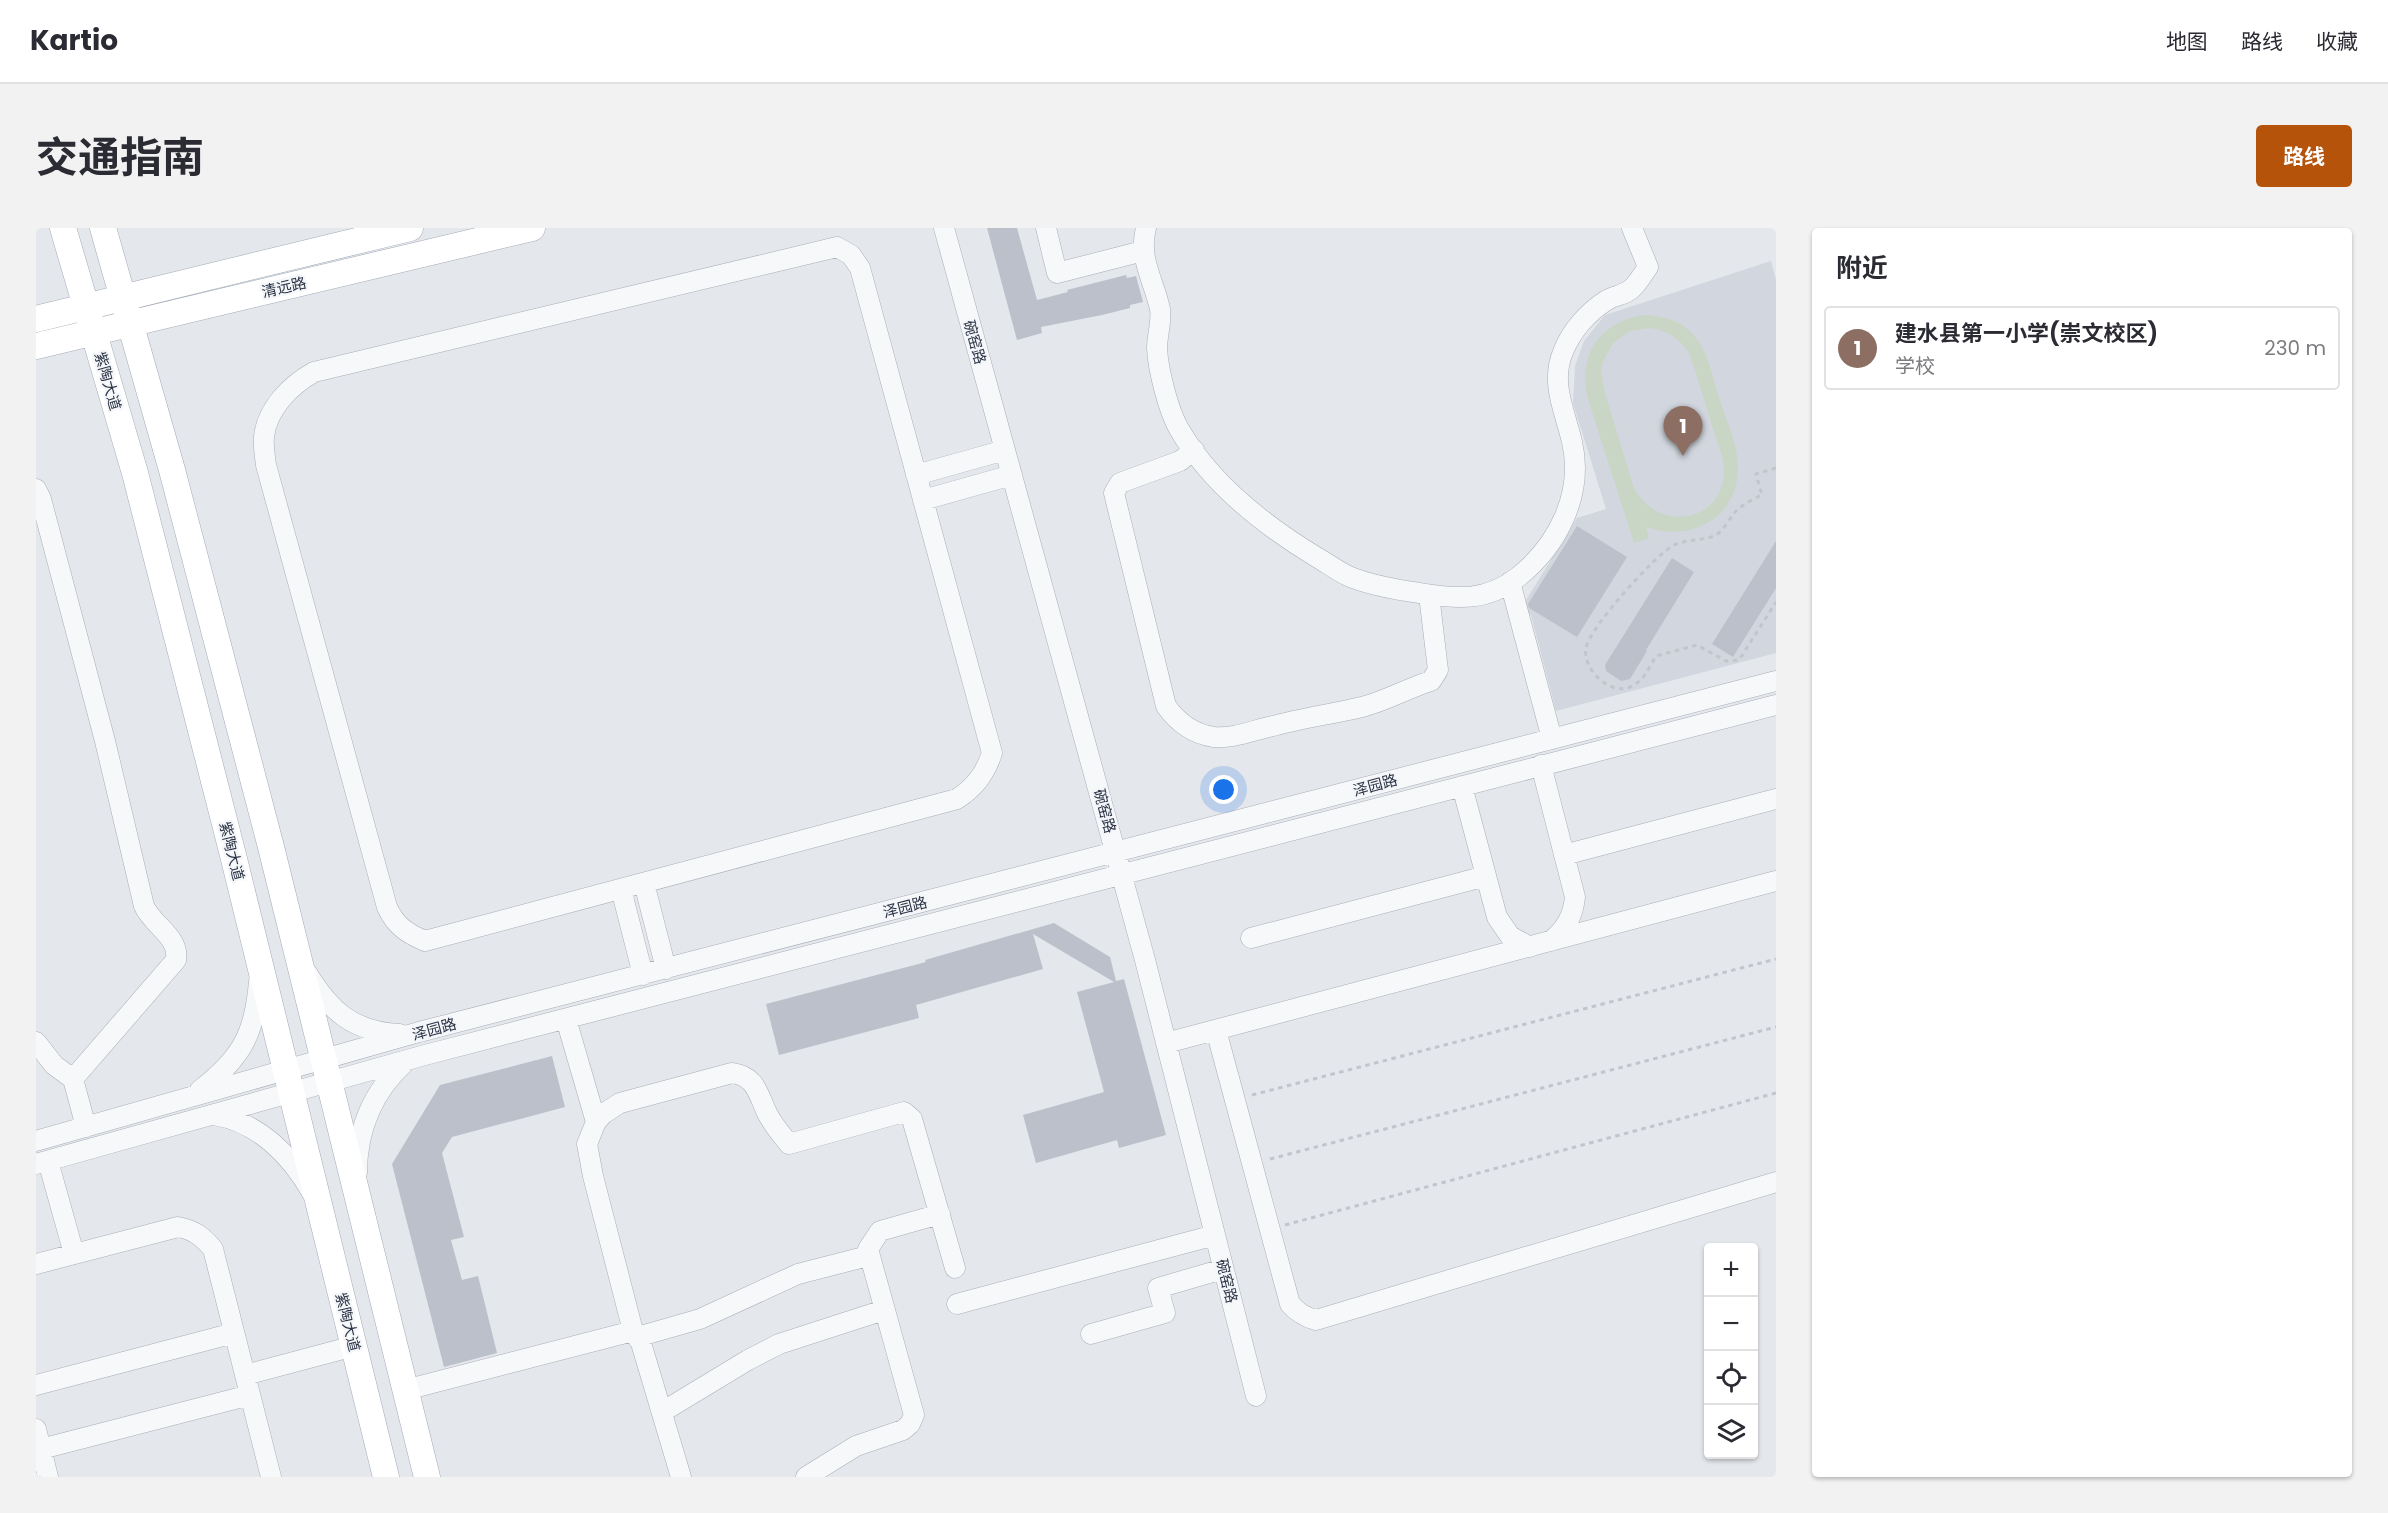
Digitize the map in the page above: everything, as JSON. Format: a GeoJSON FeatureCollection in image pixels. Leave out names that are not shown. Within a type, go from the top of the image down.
{"type":"FeatureCollection","features":[{"type":"Feature","properties":{"kind":"main road","name":"紫陶大道"},"geometry":{"type":"LineString","coordinates":[[63,228],[135,473],[289,1081],[386,1477]]}},
{"type":"Feature","properties":{"kind":"main road"},"geometry":{"type":"LineString","coordinates":[[103,228],[172,470],[298,958],[427,1477]]}},
{"type":"Feature","properties":{"kind":"main road","name":"清远路"},"geometry":{"type":"LineString","coordinates":[[36,319],[410,228]]}},
{"type":"Feature","properties":{"kind":"main road","name":"清远路"},"geometry":{"type":"LineString","coordinates":[[36,346],[532,228]]}},
{"type":"Feature","properties":{"kind":"street","name":"碗窑路"},"geometry":{"type":"LineString","coordinates":[[944,228],[1122,874],[1256,1396]]}},
{"type":"Feature","properties":{"kind":"street"},"geometry":{"type":"LineString","coordinates":[[1046,228],[1057,273],[1143,251]]}},
{"type":"Feature","properties":{"kind":"street"},"geometry":{"type":"LineString","coordinates":[[1146,228],[1143,251],[1161,311],[1157,347],[1160,373],[1177,427],[1194,450],[1246,508],[1292,542],[1348,576],[1429,595],[1466,598],[1490,592],[1510,582],[1528,567],[1548,545],[1570,506],[1574,481],[1573,446],[1556,381],[1558,366],[1563,351],[1576,329],[1600,305],[1629,291],[1648,267],[1632,228]]}},
{"type":"Feature","properties":{"kind":"street"},"geometry":{"type":"LineString","coordinates":[[837,247],[851,255],[860,268],[923,500],[992,753],[983,775],[976,784],[957,799],[424,941],[410,935],[396,924],[387,907],[266,465],[264,436],[278,404],[293,386],[314,372],[837,247]]}},
{"type":"Feature","properties":{"kind":"street"},"geometry":{"type":"LineString","coordinates":[[916,475],[1005,450]]}},
{"type":"Feature","properties":{"kind":"street"},"geometry":{"type":"LineString","coordinates":[[1194,450],[1180,461],[1120,483],[1114,493],[1166,706],[1187,728],[1205,735],[1224,737],[1364,706],[1431,681],[1438,670],[1429,595]]}},
{"type":"Feature","properties":{"kind":"street"},"geometry":{"type":"LineString","coordinates":[[923,500],[1012,475]]}},
{"type":"Feature","properties":{"kind":"street"},"geometry":{"type":"LineString","coordinates":[[36,489],[41,499],[105,741],[144,906],[152,920],[175,943],[177,951],[176,960],[73,1079]]}},
{"type":"Feature","properties":{"kind":"street"},"geometry":{"type":"LineString","coordinates":[[1510,582],[1552,739]]}},
{"type":"Feature","properties":{"kind":"street","name":"泽园路"},"geometry":{"type":"LineString","coordinates":[[326,1071],[411,1034],[1776,681]]}},
{"type":"Feature","properties":{"kind":"street","name":"泽园路"},"geometry":{"type":"LineString","coordinates":[[36,1142],[192,1097],[289,1081],[326,1071],[407,1060],[1776,705]]}},
{"type":"Feature","properties":{"kind":"street"},"geometry":{"type":"LineString","coordinates":[[1541,765],[1575,897],[1574,908],[1565,927],[1551,941]]}},
{"type":"Feature","properties":{"kind":"street"},"geometry":{"type":"LineString","coordinates":[[1462,786],[1500,924],[1510,936],[1530,946]]}},
{"type":"Feature","properties":{"kind":"street"},"geometry":{"type":"LineString","coordinates":[[1564,855],[1776,799]]}},
{"type":"Feature","properties":{"kind":"street"},"geometry":{"type":"LineString","coordinates":[[1251,938],[1486,876]]}},
{"type":"Feature","properties":{"kind":"street"},"geometry":{"type":"LineString","coordinates":[[1167,1043],[1776,881]]}},
{"type":"Feature","properties":{"kind":"street"},"geometry":{"type":"LineString","coordinates":[[644,883],[666,969]]}},
{"type":"Feature","properties":{"kind":"street"},"geometry":{"type":"LineString","coordinates":[[621,889],[643,975]]}},
{"type":"Feature","properties":{"kind":"street"},"geometry":{"type":"LineString","coordinates":[[298,958],[318,991],[347,1020],[372,1031],[411,1034]]}},
{"type":"Feature","properties":{"kind":"street"},"geometry":{"type":"LineString","coordinates":[[192,1097],[224,1071],[243,1046],[254,1019],[260,966]]}},
{"type":"Feature","properties":{"kind":"street"},"geometry":{"type":"LineString","coordinates":[[566,1019],[596,1122]]}},
{"type":"Feature","properties":{"kind":"street"},"geometry":{"type":"LineString","coordinates":[[1216,1030],[1290,1304],[1302,1315],[1316,1320],[1776,1182]]}},
{"type":"Feature","properties":{"kind":"street"},"geometry":{"type":"LineString","coordinates":[[36,1042],[54,1065],[73,1079],[86,1127]]}},
{"type":"Feature","properties":{"kind":"street"},"geometry":{"type":"LineString","coordinates":[[358,1200],[357,1160],[362,1128],[378,1092],[407,1060]]}},
{"type":"Feature","properties":{"kind":"street"},"geometry":{"type":"LineString","coordinates":[[681,1477],[641,1343],[635,1334],[591,1166],[587,1144],[596,1122],[603,1114],[620,1103],[732,1073],[740,1074],[753,1082],[775,1127],[789,1144],[904,1112],[912,1119],[955,1268]]}},
{"type":"Feature","properties":{"kind":"street","name":"泽园路"},"geometry":{"type":"LineString","coordinates":[[42,1163],[211,1115],[289,1081]]}},
{"type":"Feature","properties":{"kind":"street"},"geometry":{"type":"LineString","coordinates":[[211,1115],[248,1126],[272,1141],[296,1168],[319,1206]]}},
{"type":"Feature","properties":{"kind":"street"},"geometry":{"type":"LineString","coordinates":[[42,1163],[74,1254]]}},
{"type":"Feature","properties":{"kind":"street"},"geometry":{"type":"LineString","coordinates":[[806,1477],[856,1446],[903,1430],[910,1424],[914,1415],[868,1256],[870,1244],[880,1231],[940,1214]]}},
{"type":"Feature","properties":{"kind":"street"},"geometry":{"type":"LineString","coordinates":[[36,1264],[178,1227],[191,1230],[204,1237],[213,1249],[271,1477]]}},
{"type":"Feature","properties":{"kind":"street"},"geometry":{"type":"LineString","coordinates":[[957,1304],[1215,1235]]}},
{"type":"Feature","properties":{"kind":"street"},"geometry":{"type":"LineString","coordinates":[[405,1390],[700,1319],[798,1274],[868,1256]]}},
{"type":"Feature","properties":{"kind":"street"},"geometry":{"type":"LineString","coordinates":[[1090,1334],[1165,1313],[1158,1288],[1223,1269]]}},
{"type":"Feature","properties":{"kind":"street"},"geometry":{"type":"LineString","coordinates":[[662,1412],[778,1344],[884,1310]]}},
{"type":"Feature","properties":{"kind":"street"},"geometry":{"type":"LineString","coordinates":[[36,1385],[234,1333]]}},
{"type":"Feature","properties":{"kind":"street"},"geometry":{"type":"LineString","coordinates":[[245,1375],[354,1346]]}},
{"type":"Feature","properties":{"kind":"street"},"geometry":{"type":"LineString","coordinates":[[41,1449],[250,1395]]}},
{"type":"Feature","properties":{"kind":"street"},"geometry":{"type":"LineString","coordinates":[[36,1429],[48,1477]]}},
{"type":"Feature","properties":{"kind":"path"},"geometry":{"type":"LineString","coordinates":[[1776,468],[1756,474],[1762,495],[1735,513],[1715,535],[1685,542],[1664,552],[1607,612],[1586,645],[1586,657],[1589,666],[1600,679],[1618,689],[1636,684],[1656,656],[1696,645],[1726,661],[1739,660],[1776,602]]}},
{"type":"Feature","properties":{"kind":"path"},"geometry":{"type":"LineString","coordinates":[[1235,1100],[1776,959]]}},
{"type":"Feature","properties":{"kind":"path"},"geometry":{"type":"LineString","coordinates":[[1252,1164],[1776,1027]]}},
{"type":"Feature","properties":{"kind":"path"},"geometry":{"type":"LineString","coordinates":[[1270,1229],[1776,1093]]}},
{"type":"Feature","properties":{"kind":"shaded area"},"geometry":{"type":"Polygon","coordinates":[[[1771,261],[1776,280],[1776,653],[1556,711],[1531,615],[1521,608],[1577,518],[1606,509],[1573,403],[1575,366],[1584,341],[1605,315],[1771,261]]]}},
{"type":"Feature","properties":{"kind":"green space"},"geometry":{"type":"Polygon","coordinates":[[[1645,315],[1670,319],[1681,324],[1697,339],[1711,370],[1733,439],[1738,465],[1731,499],[1722,512],[1710,522],[1680,531],[1663,531],[1646,527],[1649,538],[1634,543],[1588,399],[1585,383],[1589,355],[1596,343],[1616,324],[1645,315]],[[1649,328],[1630,331],[1613,343],[1603,361],[1601,371],[1604,390],[1634,488],[1645,503],[1659,512],[1674,516],[1689,516],[1703,510],[1714,501],[1722,487],[1724,469],[1720,448],[1689,353],[1672,336],[1649,328]]]}},
{"type":"Feature","properties":{"kind":"building"},"geometry":{"type":"Polygon","coordinates":[[[987,228],[1017,228],[1037,300],[1126,275],[1127,278],[1136,276],[1143,302],[1102,315],[1041,327],[1042,333],[1017,340],[987,228]]]}},
{"type":"Feature","properties":{"kind":"building"},"geometry":{"type":"Polygon","coordinates":[[[1577,526],[1627,557],[1577,637],[1529,608],[1528,604],[1577,526]]]}},
{"type":"Feature","properties":{"kind":"building"},"geometry":{"type":"Polygon","coordinates":[[[1776,541],[1776,588],[1733,657],[1712,644],[1776,541]]]}},
{"type":"Feature","properties":{"kind":"building"},"geometry":{"type":"Polygon","coordinates":[[[1672,558],[1694,572],[1630,679],[1621,681],[1606,671],[1605,665],[1672,558]]]}},
{"type":"Feature","properties":{"kind":"building"},"geometry":{"type":"Polygon","coordinates":[[[1054,923],[1110,957],[1116,981],[1124,979],[1166,1135],[1119,1148],[1117,1140],[1036,1163],[1023,1115],[1104,1092],[1077,992],[1114,982],[1033,934],[1043,969],[916,1005],[919,1018],[779,1055],[766,1004],[926,962],[925,960],[1054,923]]]}},
{"type":"Feature","properties":{"kind":"building"},"geometry":{"type":"Polygon","coordinates":[[[552,1056],[565,1107],[452,1137],[442,1153],[464,1237],[451,1240],[462,1280],[478,1276],[497,1353],[444,1367],[392,1164],[440,1085],[552,1056]]]}},
{"type":"Feature","properties":{"kind":"place","name":"建水县第一小学(崇文校区)"},"geometry":{"type":"Point","coordinates":[1683,456]}}]}
